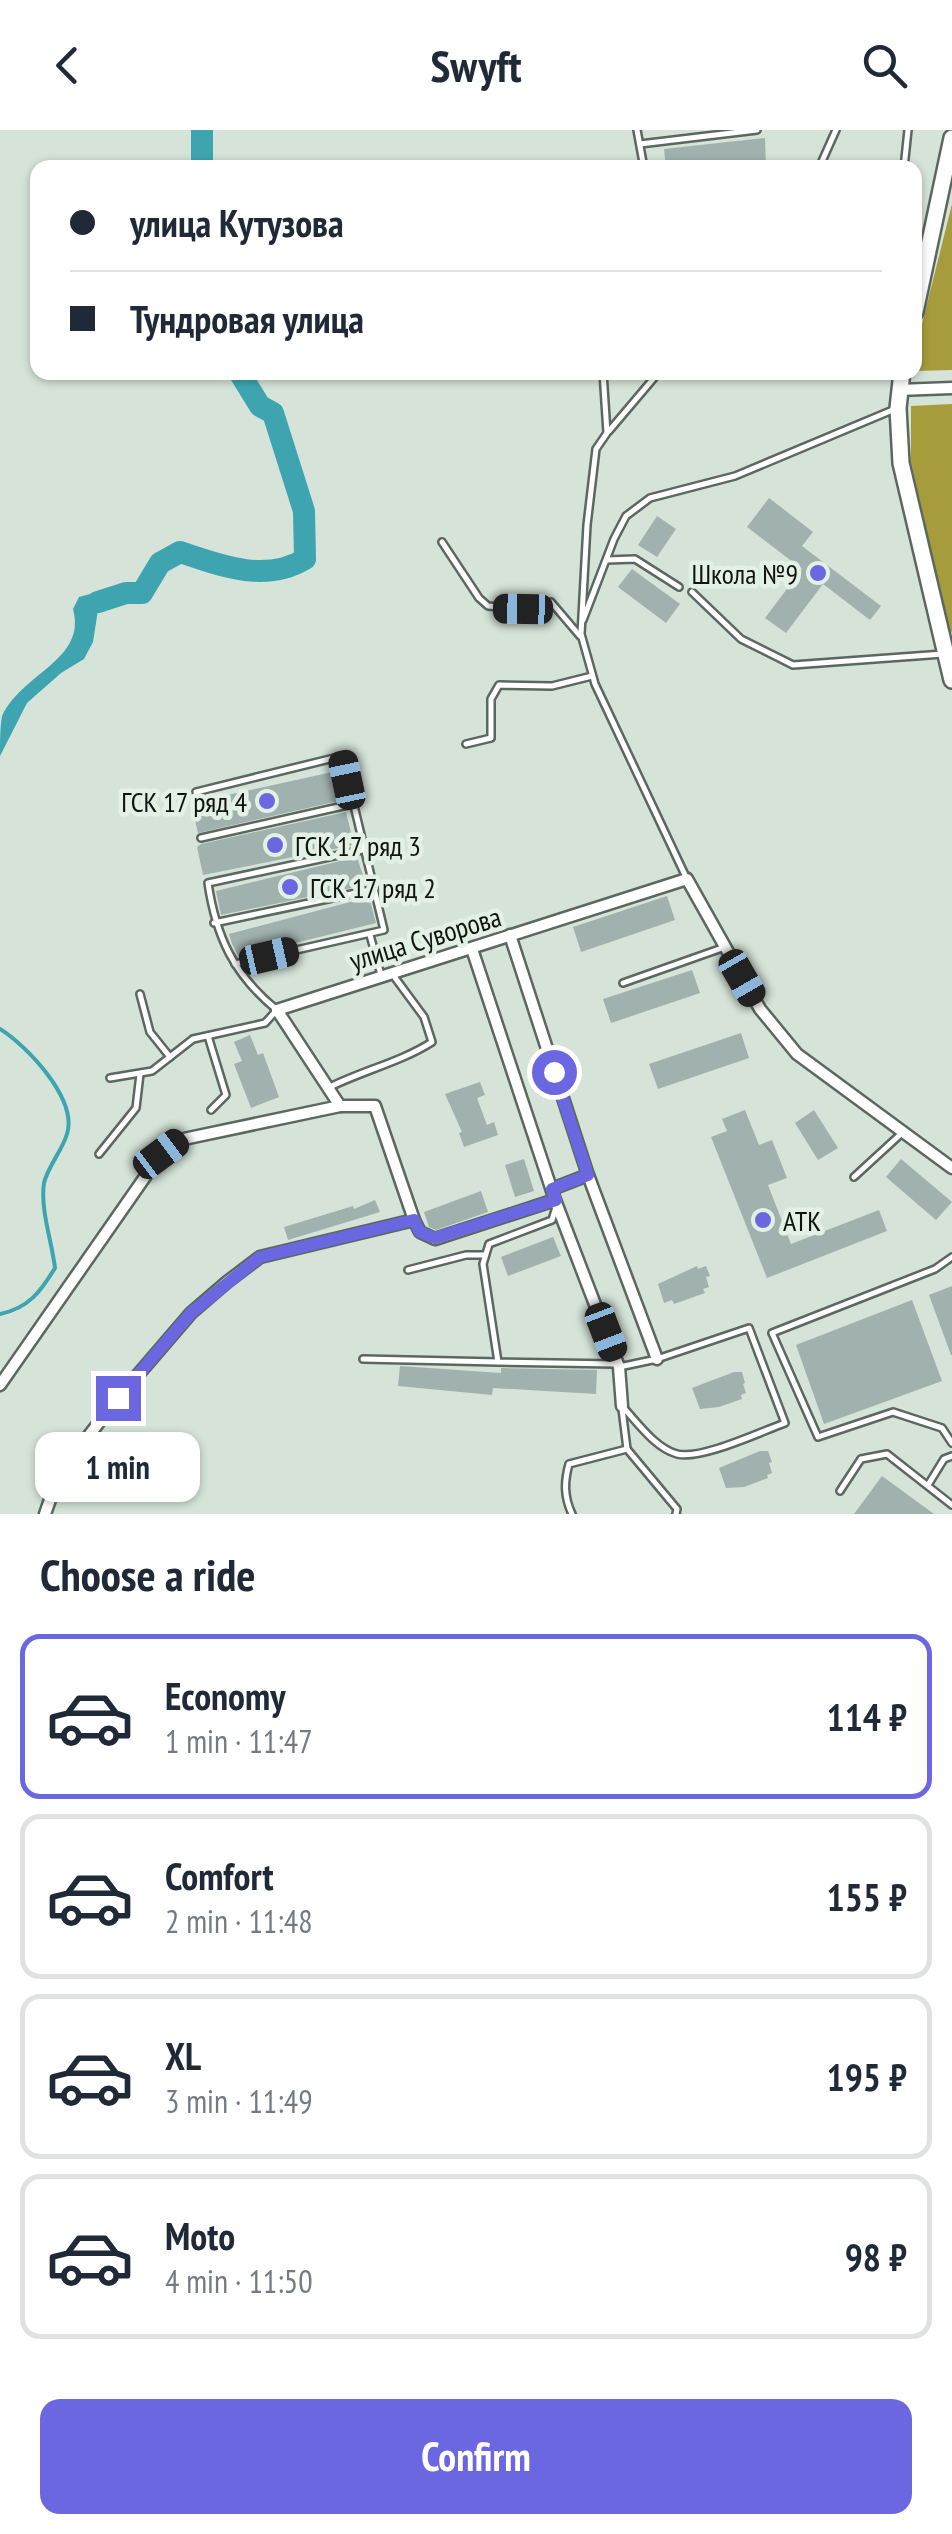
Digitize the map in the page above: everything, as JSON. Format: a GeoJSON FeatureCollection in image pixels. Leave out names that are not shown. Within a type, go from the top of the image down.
{"type":"FeatureCollection","features":[{"type":"Feature","properties":{"kind":"street"},"geometry":{"type":"LineString","coordinates":[[922,279],[952,138]]}},
{"type":"Feature","properties":{"kind":"street"},"geometry":{"type":"LineString","coordinates":[[900,380],[901,462],[952,680]]}},
{"type":"Feature","properties":{"kind":"street"},"geometry":{"type":"LineString","coordinates":[[898,390],[952,388]]}},
{"type":"Feature","properties":{"kind":"street"},"geometry":{"type":"LineString","coordinates":[[687,880],[760,1009],[797,1054],[952,1168]]}},
{"type":"Feature","properties":{"kind":"street","name":"улица Суворова"},"geometry":{"type":"LineString","coordinates":[[276,1010],[687,880]]}},
{"type":"Feature","properties":{"kind":"street"},"geometry":{"type":"LineString","coordinates":[[510,935],[588,1175],[657,1359]]}},
{"type":"Feature","properties":{"kind":"street"},"geometry":{"type":"LineString","coordinates":[[472,949],[555,1198],[619,1366],[622,1406]]}},
{"type":"Feature","properties":{"kind":"street"},"geometry":{"type":"LineString","coordinates":[[276,1010],[340,1106]]}},
{"type":"Feature","properties":{"kind":"street"},"geometry":{"type":"LineString","coordinates":[[0,1385],[161,1154],[179,1140],[340,1106],[376,1106],[414,1220],[420,1232],[435,1238],[555,1198],[588,1175]]}},
{"type":"Feature","properties":{"kind":"street"},"geometry":{"type":"LineString","coordinates":[[45,1514],[59,1474],[118,1398],[191,1313],[227,1282],[260,1257],[414,1220]]}},
{"type":"Feature","properties":{"kind":"lane"},"geometry":{"type":"LineString","coordinates":[[638,130],[643,160]]}},
{"type":"Feature","properties":{"kind":"lane"},"geometry":{"type":"LineString","coordinates":[[640,144],[756,130]]}},
{"type":"Feature","properties":{"kind":"lane"},"geometry":{"type":"LineString","coordinates":[[823,160],[836,130]]}},
{"type":"Feature","properties":{"kind":"lane"},"geometry":{"type":"LineString","coordinates":[[905,160],[908,130]]}},
{"type":"Feature","properties":{"kind":"lane"},"geometry":{"type":"LineString","coordinates":[[603,380],[606,433]]}},
{"type":"Feature","properties":{"kind":"lane"},"geometry":{"type":"LineString","coordinates":[[653,380],[596,448],[586,525],[582,638],[592,676],[687,880]]}},
{"type":"Feature","properties":{"kind":"lane"},"geometry":{"type":"LineString","coordinates":[[582,625],[626,516],[650,498],[735,476],[898,408]]}},
{"type":"Feature","properties":{"kind":"lane"},"geometry":{"type":"LineString","coordinates":[[442,542],[488,606],[523,609],[550,602],[582,638]]}},
{"type":"Feature","properties":{"kind":"lane"},"geometry":{"type":"LineString","coordinates":[[607,560],[635,559],[679,587]]}},
{"type":"Feature","properties":{"kind":"lane"},"geometry":{"type":"LineString","coordinates":[[692,592],[740,639],[793,665],[946,654]]}},
{"type":"Feature","properties":{"kind":"lane"},"geometry":{"type":"LineString","coordinates":[[466,744],[491,738],[490,698],[499,685],[552,686],[592,676]]}},
{"type":"Feature","properties":{"kind":"lane"},"geometry":{"type":"LineString","coordinates":[[196,792],[342,756],[384,930],[235,964]]}},
{"type":"Feature","properties":{"kind":"lane"},"geometry":{"type":"LineString","coordinates":[[201,838],[352,804]]}},
{"type":"Feature","properties":{"kind":"lane"},"geometry":{"type":"LineString","coordinates":[[110,1078],[152,1071],[193,1039],[265,1023],[276,1010],[252,990],[235,964],[214,923],[208,883],[362,850]]}},
{"type":"Feature","properties":{"kind":"lane"},"geometry":{"type":"LineString","coordinates":[[214,923],[374,889]]}},
{"type":"Feature","properties":{"kind":"lane"},"geometry":{"type":"LineString","coordinates":[[328,1088],[432,1042],[424,1017],[386,974],[370,934]]}},
{"type":"Feature","properties":{"kind":"lane"},"geometry":{"type":"LineString","coordinates":[[623,983],[725,947]]}},
{"type":"Feature","properties":{"kind":"lane"},"geometry":{"type":"LineString","coordinates":[[140,994],[150,1032],[170,1057]]}},
{"type":"Feature","properties":{"kind":"lane"},"geometry":{"type":"LineString","coordinates":[[208,1036],[226,1095],[211,1110]]}},
{"type":"Feature","properties":{"kind":"lane"},"geometry":{"type":"LineString","coordinates":[[99,1154],[136,1108],[140,1074]]}},
{"type":"Feature","properties":{"kind":"lane"},"geometry":{"type":"LineString","coordinates":[[854,1178],[902,1132]]}},
{"type":"Feature","properties":{"kind":"lane"},"geometry":{"type":"LineString","coordinates":[[498,1362],[482,1264],[489,1244],[552,1220],[555,1198]]}},
{"type":"Feature","properties":{"kind":"lane"},"geometry":{"type":"LineString","coordinates":[[408,1270],[466,1256],[486,1256]]}},
{"type":"Feature","properties":{"kind":"lane"},"geometry":{"type":"LineString","coordinates":[[952,1257],[935,1269],[772,1333],[818,1437],[893,1412],[942,1428],[952,1443]]}},
{"type":"Feature","properties":{"kind":"lane"},"geometry":{"type":"LineString","coordinates":[[363,1359],[619,1366],[657,1359],[748,1328],[784,1423],[700,1453],[677,1454],[656,1441],[622,1406]]}},
{"type":"Feature","properties":{"kind":"lane"},"geometry":{"type":"LineString","coordinates":[[622,1406],[627,1449],[677,1510],[676,1514]]}},
{"type":"Feature","properties":{"kind":"lane"},"geometry":{"type":"LineString","coordinates":[[572,1514],[566,1503],[565,1480],[570,1464],[627,1449]]}},
{"type":"Feature","properties":{"kind":"lane"},"geometry":{"type":"LineString","coordinates":[[840,1491],[860,1460],[888,1454],[952,1504]]}},
{"type":"Feature","properties":{"kind":"lane"},"geometry":{"type":"LineString","coordinates":[[928,1485],[944,1459],[952,1456]]}},
{"type":"Feature","properties":{"kind":"shaded area"},"geometry":{"type":"Polygon","coordinates":[[[952,204],[952,370],[922,371],[922,324],[952,204]]]}},
{"type":"Feature","properties":{"kind":"shaded area"},"geometry":{"type":"Polygon","coordinates":[[[952,404],[952,633],[911,462],[911,406],[952,404]]]}},
{"type":"Feature","properties":{"kind":"water"},"geometry":{"type":"Polygon","coordinates":[[[105,590],[126,593],[98,610],[93,642],[84,659],[27,703],[0,756],[2,716],[71,641],[75,626],[73,609],[79,597],[105,590]]]}},
{"type":"Feature","properties":{"kind":"building"},"geometry":{"type":"Polygon","coordinates":[[[765,138],[766,160],[665,160],[664,149],[765,138]]]}},
{"type":"Feature","properties":{"kind":"building","name":"Школа №9"},"geometry":{"type":"Polygon","coordinates":[[[769,498],[813,532],[802,546],[881,606],[870,620],[823,584],[786,633],[765,618],[802,569],[747,527],[769,498]]]}},
{"type":"Feature","properties":{"kind":"building"},"geometry":{"type":"Polygon","coordinates":[[[657,516],[676,529],[657,557],[638,545],[657,516]]]}},
{"type":"Feature","properties":{"kind":"building"},"geometry":{"type":"Polygon","coordinates":[[[632,569],[680,604],[666,623],[618,587],[632,569]]]}},
{"type":"Feature","properties":{"kind":"building","name":"ГСК 17 ряд 4"},"geometry":{"type":"Polygon","coordinates":[[[337,771],[343,800],[198,833],[191,803],[337,771]]]}},
{"type":"Feature","properties":{"kind":"building","name":"ГСК 17 ряд 3"},"geometry":{"type":"Polygon","coordinates":[[[346,812],[354,845],[203,875],[197,847],[201,844],[346,812]]]}},
{"type":"Feature","properties":{"kind":"building","name":"ГСК 17 ряд 2"},"geometry":{"type":"Polygon","coordinates":[[[357,857],[366,885],[221,915],[216,891],[357,857]]]}},
{"type":"Feature","properties":{"kind":"building"},"geometry":{"type":"Polygon","coordinates":[[[667,896],[675,920],[581,952],[573,927],[667,896]]]}},
{"type":"Feature","properties":{"kind":"building"},"geometry":{"type":"Polygon","coordinates":[[[369,897],[376,923],[239,957],[232,944],[229,934],[369,897]]]}},
{"type":"Feature","properties":{"kind":"building"},"geometry":{"type":"Polygon","coordinates":[[[692,970],[700,993],[611,1023],[603,999],[692,970]]]}},
{"type":"Feature","properties":{"kind":"building"},"geometry":{"type":"Polygon","coordinates":[[[741,1033],[749,1058],[658,1089],[649,1064],[741,1033]]]}},
{"type":"Feature","properties":{"kind":"building"},"geometry":{"type":"Polygon","coordinates":[[[250,1035],[258,1055],[263,1053],[279,1097],[251,1108],[234,1064],[242,1061],[234,1042],[250,1035]]]}},
{"type":"Feature","properties":{"kind":"building"},"geometry":{"type":"Polygon","coordinates":[[[480,1082],[485,1095],[477,1098],[487,1125],[494,1122],[498,1135],[464,1147],[459,1133],[462,1132],[445,1094],[480,1082]]]}},
{"type":"Feature","properties":{"kind":"building","name":"АТК"},"geometry":{"type":"Polygon","coordinates":[[[745,1110],[759,1145],[772,1140],[787,1178],[768,1185],[791,1244],[879,1210],[887,1231],[767,1278],[711,1137],[727,1131],[722,1119],[745,1110]]]}},
{"type":"Feature","properties":{"kind":"building"},"geometry":{"type":"Polygon","coordinates":[[[814,1110],[838,1148],[818,1160],[795,1123],[814,1110]]]}},
{"type":"Feature","properties":{"kind":"building"},"geometry":{"type":"Polygon","coordinates":[[[524,1159],[534,1191],[515,1197],[505,1165],[524,1159]]]}},
{"type":"Feature","properties":{"kind":"building"},"geometry":{"type":"Polygon","coordinates":[[[901,1159],[952,1202],[936,1220],[886,1177],[901,1159]]]}},
{"type":"Feature","properties":{"kind":"building"},"geometry":{"type":"Polygon","coordinates":[[[481,1191],[488,1212],[436,1230],[429,1227],[424,1212],[481,1191]]]}},
{"type":"Feature","properties":{"kind":"building"},"geometry":{"type":"Polygon","coordinates":[[[375,1200],[380,1212],[288,1240],[284,1227],[375,1200]]]}},
{"type":"Feature","properties":{"kind":"building"},"geometry":{"type":"Polygon","coordinates":[[[553,1237],[561,1256],[508,1276],[501,1257],[553,1237]]]}},
{"type":"Feature","properties":{"kind":"building"},"geometry":{"type":"Polygon","coordinates":[[[697,1266],[706,1266],[710,1276],[706,1277],[709,1287],[703,1289],[705,1293],[674,1304],[672,1300],[664,1303],[658,1284],[697,1266]]]}},
{"type":"Feature","properties":{"kind":"building"},"geometry":{"type":"Polygon","coordinates":[[[952,1286],[952,1355],[951,1355],[929,1295],[952,1286]]]}},
{"type":"Feature","properties":{"kind":"building"},"geometry":{"type":"Polygon","coordinates":[[[912,1300],[942,1381],[824,1424],[796,1345],[912,1300]]]}},
{"type":"Feature","properties":{"kind":"building"},"geometry":{"type":"Polygon","coordinates":[[[400,1366],[501,1373],[501,1368],[597,1370],[596,1394],[493,1388],[492,1395],[398,1386],[400,1366]]]}},
{"type":"Feature","properties":{"kind":"building"},"geometry":{"type":"Polygon","coordinates":[[[742,1372],[746,1393],[741,1395],[742,1399],[700,1409],[692,1388],[742,1372]]]}},
{"type":"Feature","properties":{"kind":"building"},"geometry":{"type":"Polygon","coordinates":[[[768,1451],[772,1462],[768,1478],[744,1487],[726,1488],[719,1468],[768,1451]]]}},
{"type":"Feature","properties":{"kind":"building"},"geometry":{"type":"Polygon","coordinates":[[[882,1476],[934,1514],[854,1514],[882,1476]]]}},
{"type":"Feature","properties":{"kind":"waterway"},"geometry":{"type":"LineString","coordinates":[[202,130],[202,160]]}},
{"type":"Feature","properties":{"kind":"waterway"},"geometry":{"type":"LineString","coordinates":[[98,602],[126,593],[142,593],[160,563],[180,552],[227,567],[259,571],[275,570],[305,559],[304,511],[273,413],[260,406],[244,380]]}},
{"type":"Feature","properties":{"kind":"waterway"},"geometry":{"type":"LineString","coordinates":[[0,1029],[48,1075],[65,1105],[68,1120],[65,1140],[43,1193],[55,1268],[33,1297],[19,1308],[0,1314]]}},
{"type":"Feature","properties":{"kind":"place","name":"Школа №9"},"geometry":{"type":"Point","coordinates":[818,573]}},
{"type":"Feature","properties":{"kind":"place","name":"ГСК 17 ряд 4"},"geometry":{"type":"Point","coordinates":[267,801]}},
{"type":"Feature","properties":{"kind":"place","name":"ГСК 17 ряд 3"},"geometry":{"type":"Point","coordinates":[275,845]}},
{"type":"Feature","properties":{"kind":"place","name":"ГСК 17 ряд 2"},"geometry":{"type":"Point","coordinates":[290,887]}},
{"type":"Feature","properties":{"kind":"place","name":"АТК"},"geometry":{"type":"Point","coordinates":[763,1220]}},
{"type":"Feature","properties":{"kind":"route"},"geometry":{"type":"LineString","coordinates":[[118,1398],[191,1313],[260,1257],[414,1220],[420,1232],[435,1238],[556,1200],[552,1189],[588,1175],[554,1072]]}}]}
